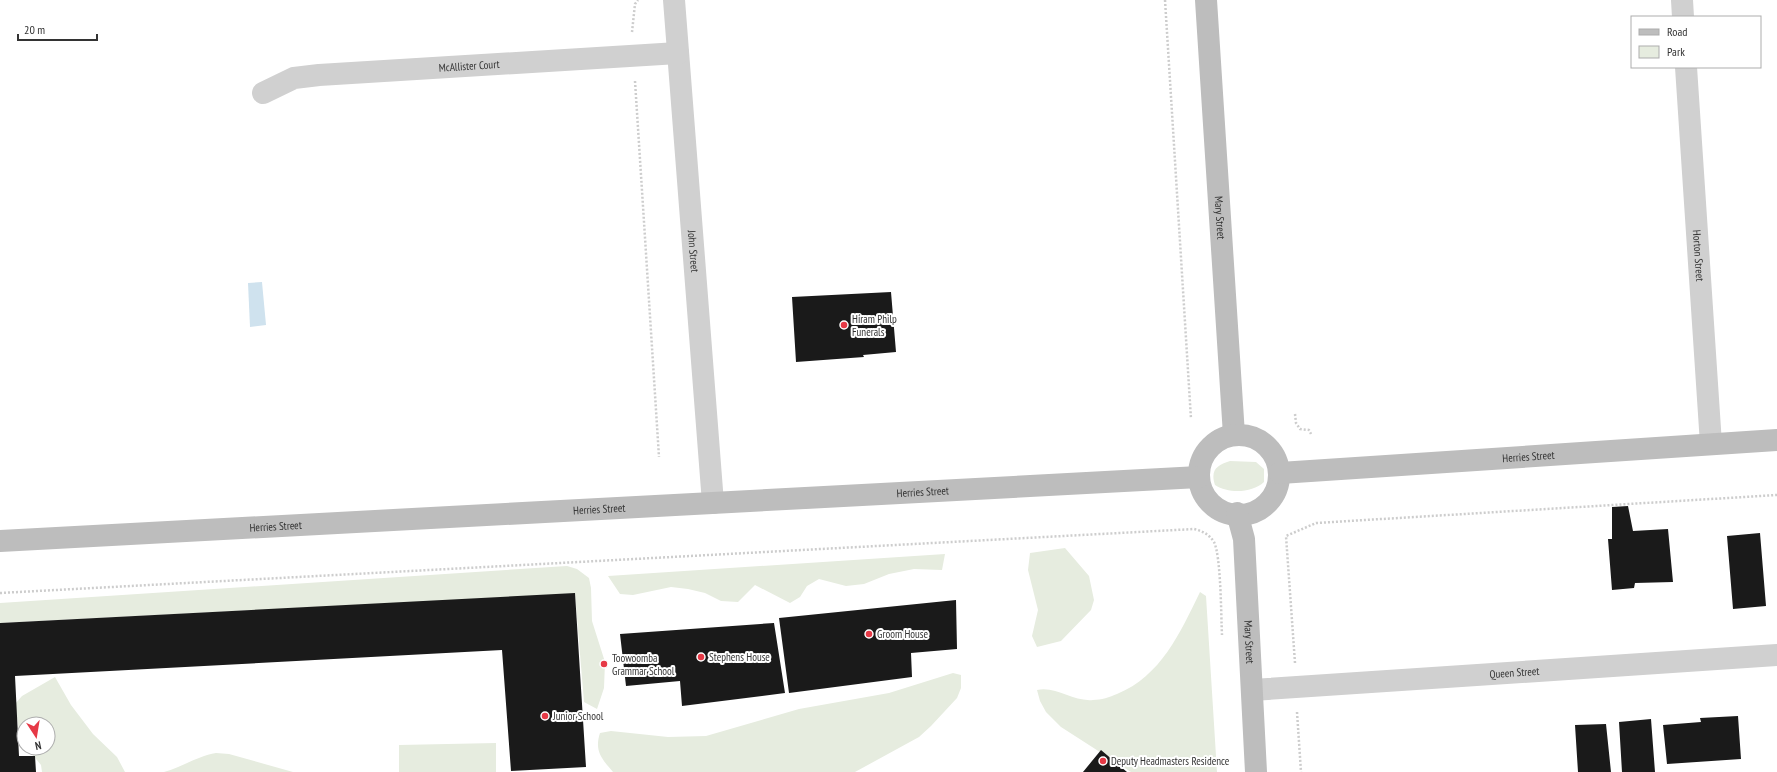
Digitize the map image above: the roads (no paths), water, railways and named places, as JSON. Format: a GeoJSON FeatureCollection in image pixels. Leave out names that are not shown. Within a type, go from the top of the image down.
{"type":"FeatureCollection","features":[{"type":"Feature","properties":{"kind":"main road","name":"Mary Street"},"geometry":{"type":"LineString","coordinates":[[1206,0],[1234,435]]}},
{"type":"Feature","properties":{"kind":"main road"},"geometry":{"type":"LineString","coordinates":[[1234,435],[1253,437],[1269,447],[1276,460],[1280,473],[1279,485],[1267,504],[1250,513],[1225,513],[1215,507],[1201,488],[1199,477],[1202,460],[1212,445],[1223,438],[1234,435]]}},
{"type":"Feature","properties":{"kind":"main road","name":"Herries Street"},"geometry":{"type":"LineString","coordinates":[[1280,473],[1777,440]]}},
{"type":"Feature","properties":{"kind":"main road","name":"Herries Street"},"geometry":{"type":"LineString","coordinates":[[0,541],[1199,477]]}},
{"type":"Feature","properties":{"kind":"main road","name":"Mary Street"},"geometry":{"type":"LineString","coordinates":[[1237,514],[1244,539],[1256,772]]}},
{"type":"Feature","properties":{"kind":"street","name":"John Street"},"geometry":{"type":"LineString","coordinates":[[674,0],[713,503]]}},
{"type":"Feature","properties":{"kind":"street"},"geometry":{"type":"LineString","coordinates":[[1682,0],[1683,16]]}},
{"type":"Feature","properties":{"kind":"street","name":"McAllister Court"},"geometry":{"type":"LineString","coordinates":[[263,93],[294,78],[319,75],[678,53]]}},
{"type":"Feature","properties":{"kind":"street","name":"Horton Street"},"geometry":{"type":"LineString","coordinates":[[1686,68],[1711,444]]}},
{"type":"Feature","properties":{"kind":"street","name":"Queen Street"},"geometry":{"type":"LineString","coordinates":[[1252,690],[1777,655]]}},
{"type":"Feature","properties":{"kind":"water"},"geometry":{"type":"Polygon","coordinates":[[[262,282],[266,325],[250,327],[248,283],[262,282]]]}},
{"type":"Feature","properties":{"kind":"place","name":"Hiram Philp Funerals"},"geometry":{"type":"Point","coordinates":[844,325]}},
{"type":"Feature","properties":{"kind":"place","name":"Groom House"},"geometry":{"type":"Point","coordinates":[869,634]}},
{"type":"Feature","properties":{"kind":"place","name":"Stephens House"},"geometry":{"type":"Point","coordinates":[701,657]}},
{"type":"Feature","properties":{"kind":"place","name":"Toowoomba Grammar School"},"geometry":{"type":"Point","coordinates":[604,664]}},
{"type":"Feature","properties":{"kind":"place","name":"Junior School"},"geometry":{"type":"Point","coordinates":[545,716]}},
{"type":"Feature","properties":{"kind":"place","name":"Deputy Headmasters Residence"},"geometry":{"type":"Point","coordinates":[1103,761]}}]}
